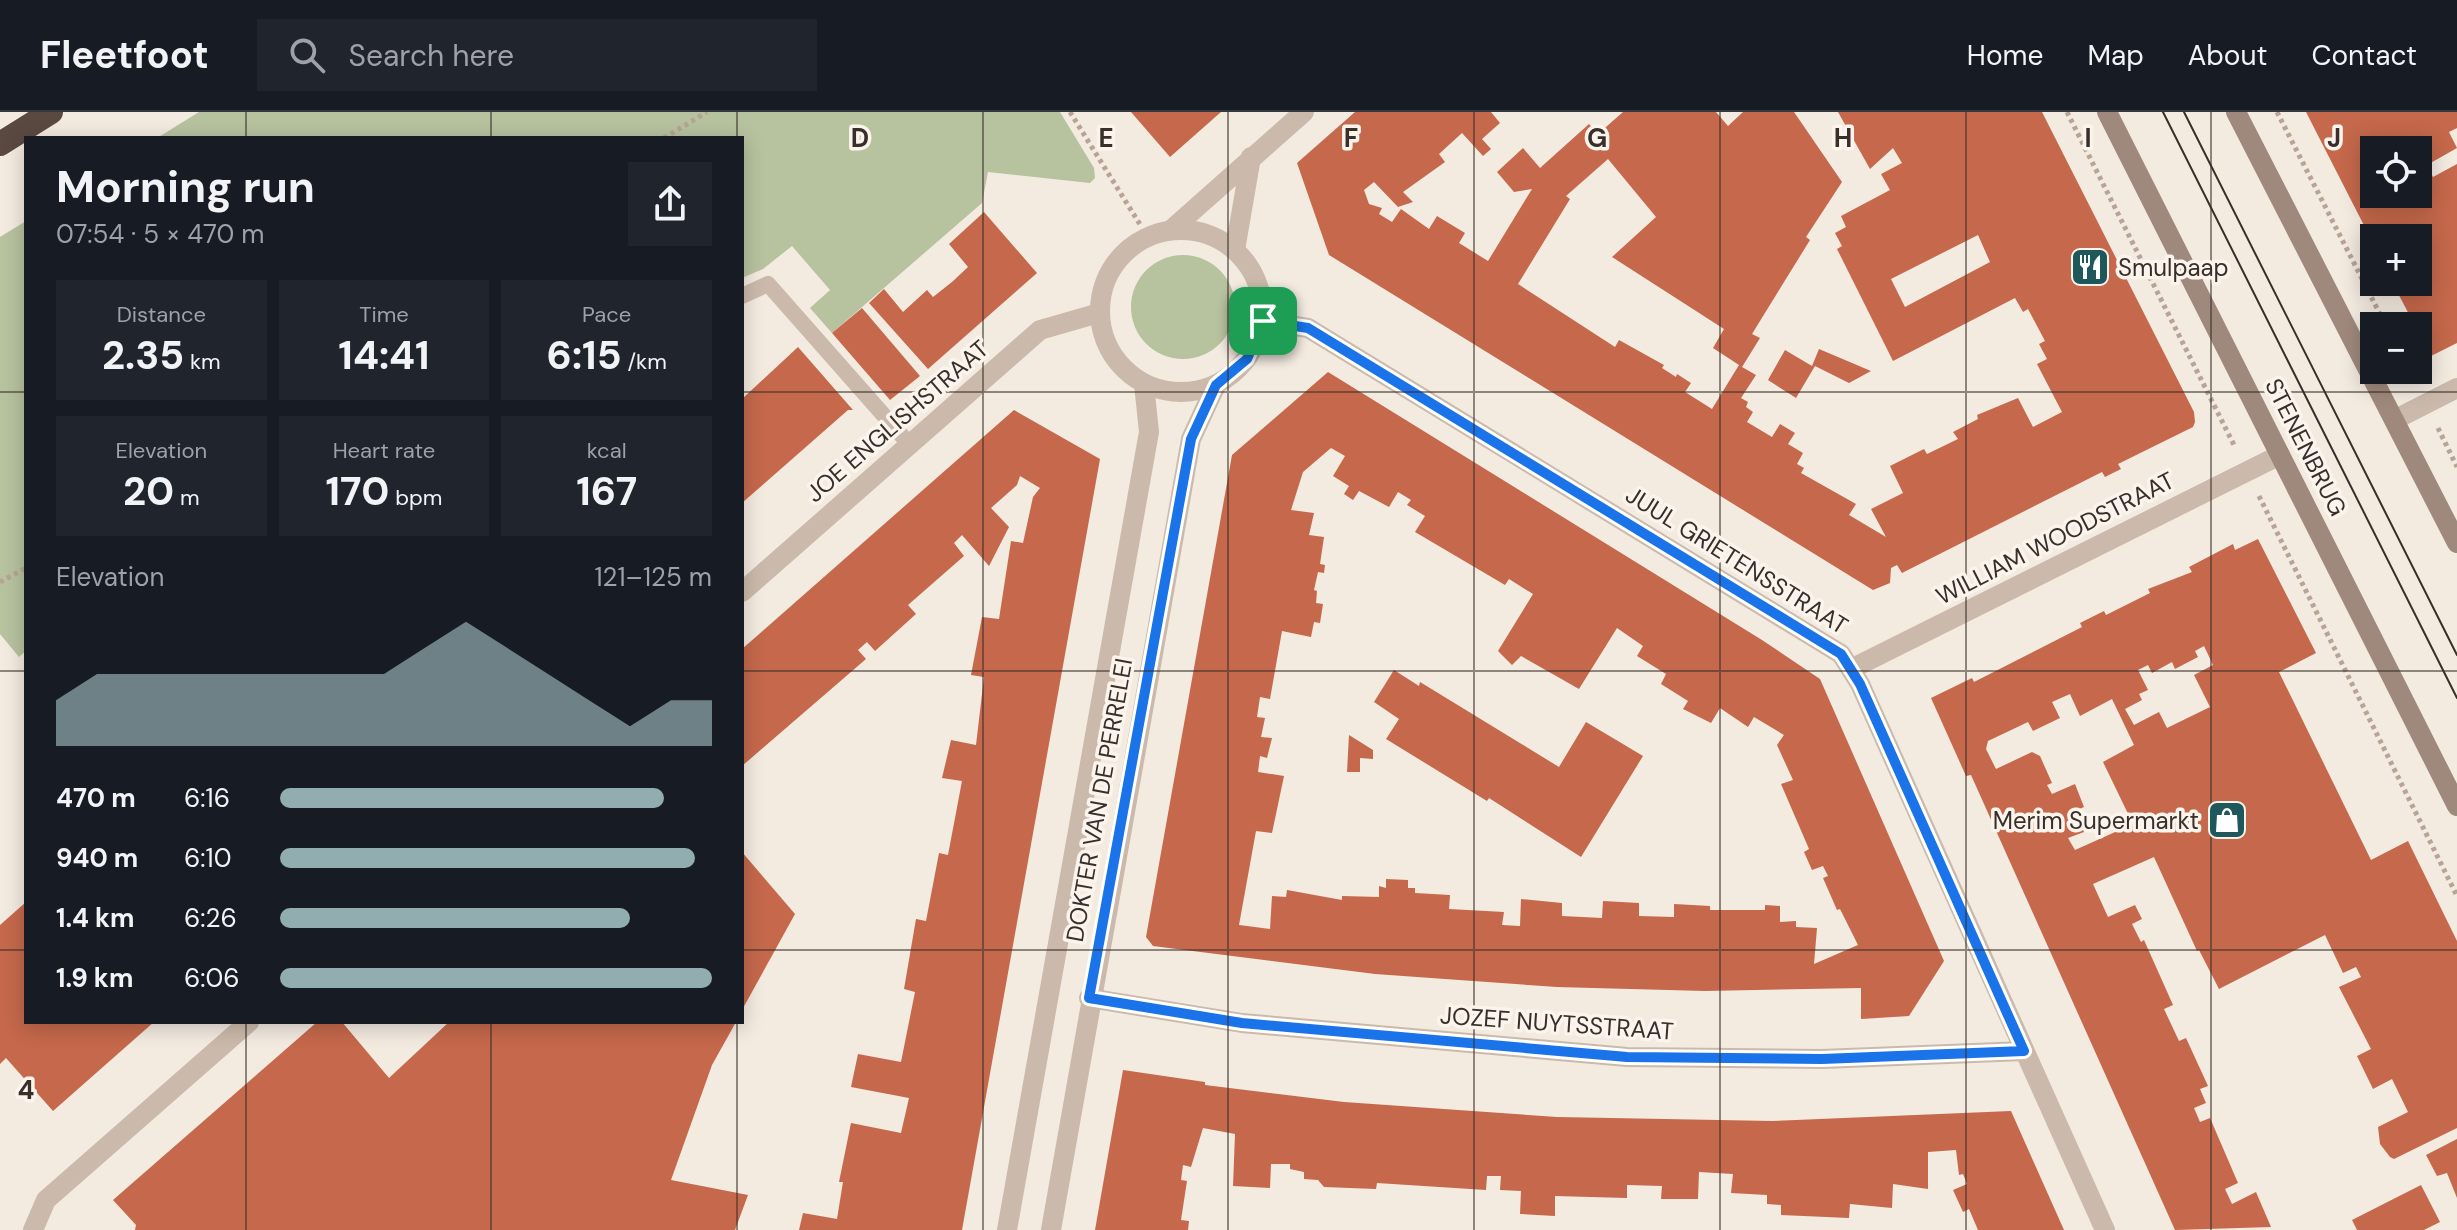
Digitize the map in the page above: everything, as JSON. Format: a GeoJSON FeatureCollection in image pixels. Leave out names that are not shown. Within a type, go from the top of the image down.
{"type":"FeatureCollection","features":[{"type":"Feature","properties":{"kind":"highway"},"geometry":{"type":"LineString","coordinates":[[0,144],[51,112]]}},
{"type":"Feature","properties":{"kind":"main road","name":"STENENBRUG"},"geometry":{"type":"LineString","coordinates":[[2107,112],[2457,806]]}},
{"type":"Feature","properties":{"kind":"main road"},"geometry":{"type":"LineString","coordinates":[[2236,112],[2457,543]]}},
{"type":"Feature","properties":{"kind":"street"},"geometry":{"type":"LineString","coordinates":[[1171,230],[1304,112]]}},
{"type":"Feature","properties":{"kind":"street"},"geometry":{"type":"LineString","coordinates":[[1235,250],[1251,157]]}},
{"type":"Feature","properties":{"kind":"street"},"geometry":{"type":"LineString","coordinates":[[1099,313],[1102,290],[1112,267],[1128,250],[1148,236],[1171,230],[1194,231],[1216,237],[1235,250],[1252,270],[1261,295],[1263,321]]}},
{"type":"Feature","properties":{"kind":"street","name":"DOKTER VAN DE PERRELEI"},"geometry":{"type":"LineString","coordinates":[[1099,313],[1112,355],[1126,371],[1144,384],[1167,392],[1192,392],[1216,385],[1247,359],[1263,321]]}},
{"type":"Feature","properties":{"kind":"street","name":"JOE ENGLISHSTRAAT"},"geometry":{"type":"LineString","coordinates":[[744,590],[1040,330],[1099,313]]}},
{"type":"Feature","properties":{"kind":"street","name":"JUUL GRIETENSSTRAAT"},"geometry":{"type":"LineString","coordinates":[[1263,321],[1308,328],[1841,654],[1853,668],[2105,1230]]}},
{"type":"Feature","properties":{"kind":"street","name":"DOKTER VAN DE PERRELEI"},"geometry":{"type":"LineString","coordinates":[[1007,1230],[1149,432],[1144,384]]}},
{"type":"Feature","properties":{"kind":"street","name":"DOKTER VAN DE PERRELEI"},"geometry":{"type":"LineString","coordinates":[[1051,1230],[1089,998],[1191,439],[1216,385]]}},
{"type":"Feature","properties":{"kind":"street"},"geometry":{"type":"LineString","coordinates":[[2396,419],[2457,388]]}},
{"type":"Feature","properties":{"kind":"street","name":"WILLIAM WOODSTRAAT"},"geometry":{"type":"LineString","coordinates":[[1853,668],[2280,455]]}},
{"type":"Feature","properties":{"kind":"street","name":"JOZEF NUYTSSTRAAT"},"geometry":{"type":"LineString","coordinates":[[1089,998],[1242,1023],[1627,1057],[1822,1059],[2024,1051]]}},
{"type":"Feature","properties":{"kind":"street"},"geometry":{"type":"LineString","coordinates":[[33,1230],[46,1200],[247,1024]]}},
{"type":"Feature","properties":{"kind":"lane"},"geometry":{"type":"LineString","coordinates":[[744,295],[768,284],[910,445]]}},
{"type":"Feature","properties":{"kind":"path"},"geometry":{"type":"LineString","coordinates":[[667,136],[707,112]]}},
{"type":"Feature","properties":{"kind":"path"},"geometry":{"type":"LineString","coordinates":[[1070,112],[1148,236]]}},
{"type":"Feature","properties":{"kind":"path"},"geometry":{"type":"LineString","coordinates":[[2067,112],[2457,896]]}},
{"type":"Feature","properties":{"kind":"path"},"geometry":{"type":"LineString","coordinates":[[2277,112],[2379,312]]}},
{"type":"Feature","properties":{"kind":"path"},"geometry":{"type":"LineString","coordinates":[[0,582],[24,569]]}},
{"type":"Feature","properties":{"kind":"green space"},"geometry":{"type":"Polygon","coordinates":[[[199,112],[1060,112],[1094,168],[1095,178],[1090,183],[988,172],[982,203],[832,333],[810,308],[830,290],[792,246],[763,269],[744,277],[744,136],[160,136],[199,112]]]}},
{"type":"Feature","properties":{"kind":"green space"},"geometry":{"type":"Polygon","coordinates":[[[24,222],[24,653],[19,657],[0,634],[0,237],[24,222]]]}},
{"type":"Feature","properties":{"kind":"green space"},"geometry":{"type":"Polygon","coordinates":[[[1183,255],[1203,259],[1220,270],[1231,287],[1235,307],[1231,327],[1220,344],[1203,355],[1183,359],[1163,355],[1146,344],[1135,327],[1131,307],[1135,287],[1146,270],[1163,259],[1183,255]]]}},
{"type":"Feature","properties":{"kind":"building"},"geometry":{"type":"Polygon","coordinates":[[[1131,112],[1221,112],[1170,157],[1131,112]]]}},
{"type":"Feature","properties":{"kind":"building"},"geometry":{"type":"Polygon","coordinates":[[[1355,112],[1491,112],[1500,123],[1482,139],[1491,149],[1483,156],[1462,133],[1439,154],[1445,162],[1403,192],[1413,202],[1398,207],[1374,182],[1364,190],[1369,204],[1382,208],[1379,214],[1392,222],[1401,209],[1429,229],[1437,216],[1465,233],[1459,243],[1488,261],[1532,189],[1514,192],[1497,172],[1523,148],[1540,168],[1589,124],[1598,134],[1623,112],[1716,112],[1728,126],[1743,112],[1794,112],[1842,182],[1806,237],[1810,240],[1752,334],[1760,338],[1742,367],[1756,375],[1741,398],[1748,402],[1746,407],[1753,412],[1747,422],[1772,437],[1780,424],[1795,433],[1788,444],[1803,453],[1797,464],[1804,468],[1801,473],[1856,504],[1849,515],[1886,537],[1871,509],[1903,493],[1890,466],[1924,449],[1927,454],[1958,439],[1953,432],[1978,419],[1977,415],[2018,398],[2033,427],[2062,412],[2037,364],[2047,359],[2039,344],[2045,341],[2028,309],[2023,312],[2015,298],[1893,361],[1837,249],[1842,246],[1835,233],[1846,227],[1841,216],[1890,190],[1881,174],[1902,163],[1893,148],[1870,169],[1838,112],[2042,112],[2194,412],[2195,422],[2193,427],[2118,464],[2121,469],[2105,477],[2102,472],[1902,573],[1897,565],[1891,568],[1890,583],[1873,590],[1329,255],[1297,163],[1355,112]],[[1608,159],[1566,196],[1570,199],[1518,284],[1615,347],[1619,340],[1664,365],[1662,368],[1691,383],[1685,392],[1712,409],[1739,365],[1713,348],[1724,329],[1612,257],[1656,217],[1608,159]],[[1978,235],[1891,279],[1905,307],[1990,262],[1978,235]]]}},
{"type":"Feature","properties":{"kind":"building"},"geometry":{"type":"Polygon","coordinates":[[[2306,112],[2457,112],[2457,128],[2449,132],[2457,148],[2432,162],[2432,136],[2360,136],[2360,208],[2432,208],[2432,175],[2457,164],[2457,343],[2432,356],[2432,312],[2408,312],[2399,296],[2432,296],[2432,224],[2363,224],[2306,112]]]}},
{"type":"Feature","properties":{"kind":"building"},"geometry":{"type":"Polygon","coordinates":[[[984,212],[1037,273],[928,369],[869,303],[884,289],[903,312],[927,290],[933,297],[952,282],[968,267],[949,244],[984,212]]]}},
{"type":"Feature","properties":{"kind":"building"},"geometry":{"type":"Polygon","coordinates":[[[862,308],[920,376],[890,400],[832,333],[862,308]]]}},
{"type":"Feature","properties":{"kind":"building"},"geometry":{"type":"Polygon","coordinates":[[[798,347],[853,410],[848,410],[744,501],[744,397],[798,347]]]}},
{"type":"Feature","properties":{"kind":"building"},"geometry":{"type":"Polygon","coordinates":[[[1819,349],[1871,371],[1849,383],[1815,366],[1796,398],[1768,380],[1785,350],[1812,366],[1819,349]]]}},
{"type":"Feature","properties":{"kind":"building"},"geometry":{"type":"Polygon","coordinates":[[[1328,372],[1820,679],[1944,961],[1909,1016],[1861,1019],[1861,988],[1705,991],[1557,987],[1375,974],[1153,946],[1146,937],[1232,455],[1328,372]],[[1331,448],[1303,472],[1291,510],[1314,513],[1309,535],[1324,537],[1320,564],[1325,565],[1324,573],[1318,572],[1314,590],[1317,591],[1316,603],[1323,604],[1320,623],[1314,622],[1311,637],[1282,631],[1270,699],[1260,697],[1257,717],[1265,718],[1261,737],[1272,738],[1267,758],[1260,756],[1258,772],[1284,776],[1272,833],[1256,831],[1239,925],[1270,929],[1272,896],[1286,897],[1287,890],[1342,900],[1342,896],[1379,897],[1379,886],[1386,888],[1386,879],[1408,880],[1408,888],[1415,888],[1415,893],[1450,895],[1449,909],[1504,912],[1502,925],[1520,926],[1521,899],[1562,903],[1562,916],[1602,918],[1603,901],[1639,903],[1639,916],[1674,917],[1674,904],[1710,906],[1710,910],[1765,910],[1765,905],[1780,906],[1780,922],[1796,921],[1796,927],[1817,928],[1814,964],[1858,945],[1840,909],[1837,910],[1823,878],[1828,876],[1823,866],[1812,870],[1804,852],[1809,849],[1781,784],[1793,780],[1777,745],[1784,735],[1754,717],[1748,727],[1720,708],[1711,723],[1683,709],[1688,701],[1661,684],[1666,674],[1637,656],[1643,646],[1617,628],[1579,689],[1521,656],[1512,665],[1498,651],[1533,594],[1509,579],[1505,585],[1415,532],[1425,516],[1407,505],[1411,500],[1398,492],[1389,507],[1359,491],[1353,500],[1344,494],[1349,486],[1333,476],[1345,456],[1331,448]]]}},
{"type":"Feature","properties":{"kind":"building"},"geometry":{"type":"Polygon","coordinates":[[[1014,410],[1100,459],[962,1230],[799,1230],[803,1213],[837,1219],[843,1182],[839,1182],[851,1123],[901,1133],[909,1098],[851,1087],[858,1054],[901,1062],[915,992],[904,989],[916,919],[926,921],[939,853],[948,855],[962,781],[942,778],[951,740],[976,745],[984,677],[971,675],[982,617],[999,619],[1011,541],[1023,543],[1033,497],[1040,488],[1020,476],[1017,485],[991,508],[1009,527],[989,566],[962,535],[954,543],[964,556],[908,605],[916,614],[875,651],[867,642],[858,650],[866,659],[744,764],[744,647],[1014,410]]]}},
{"type":"Feature","properties":{"kind":"building"},"geometry":{"type":"Polygon","coordinates":[[[2258,539],[2316,653],[2279,672],[2371,860],[2408,841],[2457,941],[2457,1128],[2394,1159],[2390,1157],[2380,1144],[2378,1127],[2408,1112],[2392,1079],[2373,1089],[2357,1056],[2371,1049],[2339,987],[2361,977],[2356,967],[2343,973],[2325,935],[2219,989],[2197,951],[2154,857],[2093,884],[2108,917],[2135,905],[2142,919],[2132,924],[2141,942],[2144,940],[2173,1005],[2164,1009],[2179,1041],[2186,1038],[2208,1086],[2200,1089],[2206,1103],[2194,1108],[2200,1122],[2210,1118],[2238,1183],[2225,1189],[2232,1204],[2256,1192],[2271,1227],[2175,1230],[1971,775],[1966,776],[1931,698],[1972,678],[1974,682],[2082,627],[2080,623],[2104,611],[2106,615],[2150,593],[2148,589],[2192,572],[2189,567],[2233,544],[2235,550],[2258,539]],[[2204,646],[2195,651],[2198,657],[2175,669],[2172,662],[2152,673],[2148,665],[2138,670],[2148,690],[2139,694],[2142,700],[2125,709],[2134,725],[2159,712],[2167,728],[2210,707],[2194,675],[2213,665],[2204,646]],[[2070,694],[2052,702],[2060,718],[2033,731],[2028,722],[1988,741],[1986,749],[1996,769],[2032,752],[2040,756],[2052,783],[2047,785],[2052,794],[2075,784],[2084,807],[2075,811],[2084,832],[2068,838],[2075,850],[2133,824],[2103,762],[2134,745],[2112,699],[2080,716],[2070,694]]]}},
{"type":"Feature","properties":{"kind":"building"},"geometry":{"type":"Polygon","coordinates":[[[1394,670],[1419,686],[1420,682],[1559,767],[1586,722],[1643,756],[1581,857],[1489,798],[1487,801],[1386,739],[1399,719],[1374,702],[1394,670]]]}},
{"type":"Feature","properties":{"kind":"building"},"geometry":{"type":"Polygon","coordinates":[[[1349,735],[1373,750],[1373,759],[1360,758],[1360,772],[1347,772],[1349,735]]]}},
{"type":"Feature","properties":{"kind":"building"},"geometry":{"type":"Polygon","coordinates":[[[744,854],[795,914],[744,1006],[744,854]]]}},
{"type":"Feature","properties":{"kind":"building"},"geometry":{"type":"Polygon","coordinates":[[[24,904],[24,1024],[152,1024],[53,1111],[6,1058],[0,1064],[0,925],[24,904]]]}},
{"type":"Feature","properties":{"kind":"building"},"geometry":{"type":"Polygon","coordinates":[[[315,1024],[344,1024],[389,1078],[447,1024],[735,1024],[712,1065],[671,1180],[748,1195],[735,1230],[135,1230],[136,1225],[113,1200],[315,1024]]]}},
{"type":"Feature","properties":{"kind":"building"},"geometry":{"type":"Polygon","coordinates":[[[1123,1070],[1205,1082],[1205,1085],[1344,1102],[1557,1117],[1772,1121],[2011,1111],[2064,1230],[1978,1230],[1969,1209],[1963,1212],[1953,1190],[1967,1184],[1963,1174],[1959,1175],[1956,1150],[1928,1152],[1928,1189],[1893,1184],[1892,1208],[1850,1204],[1849,1218],[1781,1215],[1781,1205],[1767,1204],[1767,1195],[1731,1193],[1733,1174],[1699,1172],[1698,1199],[1661,1199],[1662,1186],[1627,1185],[1627,1198],[1555,1196],[1555,1216],[1520,1214],[1521,1191],[1500,1190],[1501,1176],[1487,1176],[1486,1190],[1377,1183],[1376,1189],[1324,1187],[1318,1180],[1304,1179],[1304,1172],[1290,1169],[1290,1164],[1271,1164],[1270,1188],[1233,1186],[1235,1134],[1203,1128],[1191,1167],[1183,1165],[1181,1180],[1187,1181],[1181,1220],[1189,1221],[1188,1230],[1095,1230],[1123,1070]]]}},
{"type":"Feature","properties":{"kind":"building"},"geometry":{"type":"Polygon","coordinates":[[[2457,1139],[2457,1198],[2447,1173],[2437,1176],[2426,1155],[2457,1139]]]}},
{"type":"Feature","properties":{"kind":"building"},"geometry":{"type":"Polygon","coordinates":[[[2421,1185],[2440,1222],[2424,1230],[2357,1230],[2352,1220],[2421,1185]]]}},
{"type":"Feature","properties":{"kind":"tram line"},"geometry":{"type":"LineString","coordinates":[[2163,112],[2457,698]]}},
{"type":"Feature","properties":{"kind":"tram line"},"geometry":{"type":"LineString","coordinates":[[2184,112],[2457,655]]}},
{"type":"Feature","properties":{"kind":"place","name":"Smulpaap"},"geometry":{"type":"Point","coordinates":[2090,267]}},
{"type":"Feature","properties":{"kind":"place","name":"Merim Supermarkt"},"geometry":{"type":"Point","coordinates":[2227,820]}},
{"type":"Feature","properties":{"kind":"route"},"geometry":{"type":"LineString","coordinates":[[1263,321],[1308,328],[1841,654],[1853,668],[2024,1051],[1822,1059],[1627,1057],[1242,1023],[1089,998],[1191,439],[1216,385],[1233,374],[1247,359],[1258,341],[1263,321]]}}]}
